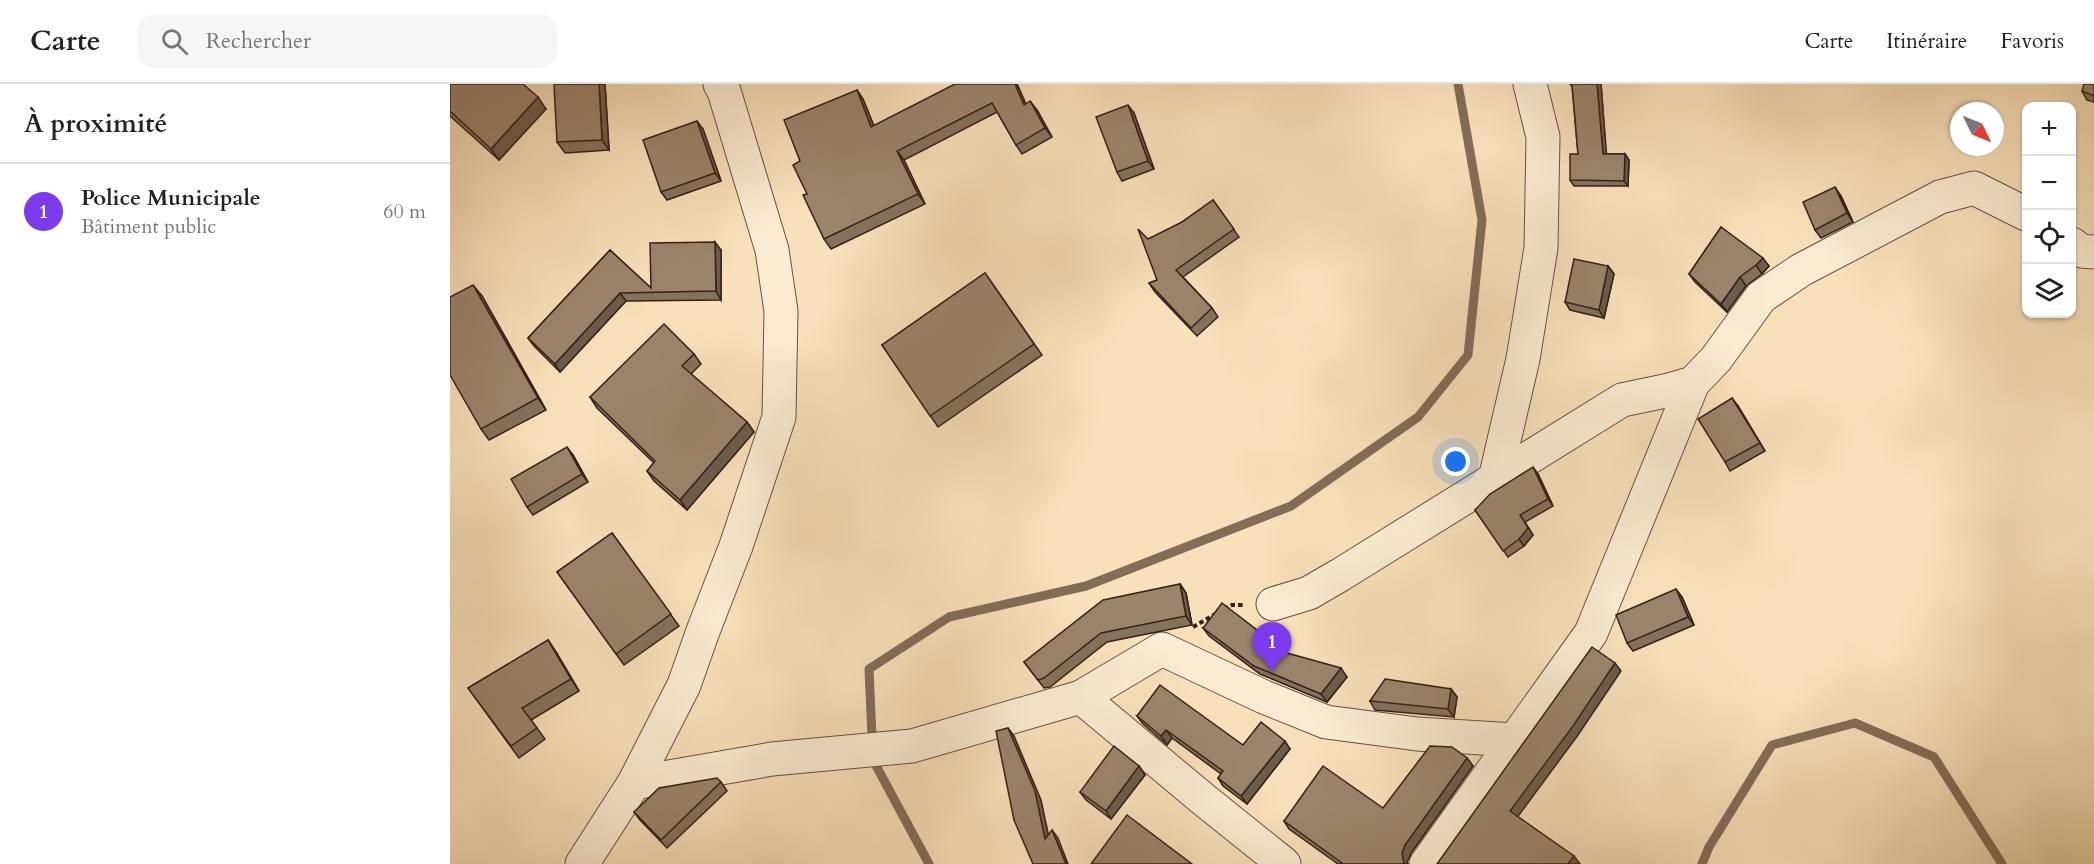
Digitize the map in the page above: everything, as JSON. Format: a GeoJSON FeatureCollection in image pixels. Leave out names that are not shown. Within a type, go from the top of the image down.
{"type":"FeatureCollection","features":[{"type":"Feature","properties":{"kind":"street"},"geometry":{"type":"LineString","coordinates":[[582,864],[634,783],[684,685],[736,546],[779,417],[781,311],[772,250],[720,84]]}},
{"type":"Feature","properties":{"kind":"street"},"geometry":{"type":"LineString","coordinates":[[1495,479],[1523,359],[1541,248],[1542,137],[1530,84]]}},
{"type":"Feature","properties":{"kind":"street"},"geometry":{"type":"LineString","coordinates":[[1428,863],[1591,633],[1693,383],[1716,360],[1761,297],[1801,270],[1940,197],[1974,188],[2022,212]]}},
{"type":"Feature","properties":{"kind":"street"},"geometry":{"type":"LineString","coordinates":[[2076,247],[2081,251],[2094,252]]}},
{"type":"Feature","properties":{"kind":"street"},"geometry":{"type":"LineString","coordinates":[[1273,604],[1319,587],[1622,400],[1693,383]]}},
{"type":"Feature","properties":{"kind":"street"},"geometry":{"type":"LineString","coordinates":[[634,783],[772,759],[912,746],[1081,697],[1162,649],[1264,697],[1326,722],[1417,734],[1515,740]]}},
{"type":"Feature","properties":{"kind":"street"},"geometry":{"type":"LineString","coordinates":[[1081,697],[1284,864]]}},
{"type":"Feature","properties":{"kind":"path"},"geometry":{"type":"LineString","coordinates":[[1162,649],[1203,620],[1232,605],[1273,604]]}},
{"type":"Feature","properties":{"kind":"building"},"geometry":{"type":"Polygon","coordinates":[[[450,84],[523,84],[538,97],[491,149],[450,111],[450,84]]]}},
{"type":"Feature","properties":{"kind":"building"},"geometry":{"type":"Polygon","coordinates":[[[554,84],[599,84],[602,140],[557,142],[554,84]]]}},
{"type":"Feature","properties":{"kind":"building"},"geometry":{"type":"Polygon","coordinates":[[[955,84],[1015,84],[1024,105],[1030,101],[1045,128],[1016,145],[992,103],[897,151],[918,194],[824,239],[803,195],[807,194],[793,165],[800,161],[784,120],[857,90],[871,127],[955,84]]]}},
{"type":"Feature","properties":{"kind":"building"},"geometry":{"type":"Polygon","coordinates":[[[1572,84],[1597,84],[1603,154],[1625,154],[1624,181],[1570,180],[1570,154],[1578,154],[1572,84]]]}},
{"type":"Feature","properties":{"kind":"building"},"geometry":{"type":"Polygon","coordinates":[[[2084,84],[2094,84],[2094,96],[2082,91],[2084,84]]]}},
{"type":"Feature","properties":{"kind":"building"},"geometry":{"type":"Polygon","coordinates":[[[1128,105],[1148,161],[1117,172],[1096,117],[1128,105]]]}},
{"type":"Feature","properties":{"kind":"building"},"geometry":{"type":"Polygon","coordinates":[[[697,121],[715,173],[661,192],[643,140],[697,121]]]}},
{"type":"Feature","properties":{"kind":"building"},"geometry":{"type":"Polygon","coordinates":[[[1835,187],[1847,213],[1815,230],[1803,202],[1835,187]]]}},
{"type":"Feature","properties":{"kind":"building"},"geometry":{"type":"Polygon","coordinates":[[[1213,200],[1234,229],[1176,270],[1212,308],[1191,328],[1149,283],[1157,280],[1138,229],[1148,239],[1182,222],[1213,200]]]}},
{"type":"Feature","properties":{"kind":"building"},"geometry":{"type":"Polygon","coordinates":[[[1721,227],[1763,258],[1740,277],[1721,304],[1689,274],[1721,227]]]}},
{"type":"Feature","properties":{"kind":"building"},"geometry":{"type":"Polygon","coordinates":[[[715,242],[716,291],[620,293],[555,364],[528,338],[610,250],[651,288],[650,243],[715,242]]]}},
{"type":"Feature","properties":{"kind":"building"},"geometry":{"type":"Polygon","coordinates":[[[1574,259],[1608,266],[1599,310],[1565,302],[1574,259]]]}},
{"type":"Feature","properties":{"kind":"building"},"geometry":{"type":"Polygon","coordinates":[[[985,273],[1034,344],[930,416],[882,345],[985,273]]]}},
{"type":"Feature","properties":{"kind":"building"},"geometry":{"type":"Polygon","coordinates":[[[473,285],[538,398],[481,429],[450,375],[450,297],[473,285]]]}},
{"type":"Feature","properties":{"kind":"building"},"geometry":{"type":"Polygon","coordinates":[[[664,324],[694,354],[682,366],[747,422],[680,500],[647,471],[655,461],[590,397],[664,324]]]}},
{"type":"Feature","properties":{"kind":"building"},"geometry":{"type":"Polygon","coordinates":[[[1732,398],[1760,443],[1725,462],[1698,419],[1732,398]]]}},
{"type":"Feature","properties":{"kind":"building"},"geometry":{"type":"Polygon","coordinates":[[[567,447],[582,474],[527,507],[511,479],[567,447]]]}},
{"type":"Feature","properties":{"kind":"building"},"geometry":{"type":"Polygon","coordinates":[[[1533,467],[1548,499],[1520,515],[1528,528],[1519,539],[1503,551],[1475,510],[1490,494],[1533,467]]]}},
{"type":"Feature","properties":{"kind":"building"},"geometry":{"type":"Polygon","coordinates":[[[612,533],[671,614],[616,654],[557,572],[612,533]]]}},
{"type":"Feature","properties":{"kind":"building"},"geometry":{"type":"Polygon","coordinates":[[[1180,584],[1186,616],[1101,633],[1044,678],[1038,680],[1024,662],[1103,600],[1180,584]]]}},
{"type":"Feature","properties":{"kind":"building"},"geometry":{"type":"Polygon","coordinates":[[[1676,589],[1688,617],[1627,643],[1616,615],[1676,589]]]}},
{"type":"Feature","properties":{"kind":"building"},"geometry":{"type":"Polygon","coordinates":[[[1222,603],[1287,653],[1341,668],[1321,694],[1254,666],[1203,628],[1222,603]]]}},
{"type":"Feature","properties":{"kind":"building"},"geometry":{"type":"Polygon","coordinates":[[[548,640],[571,679],[522,708],[537,728],[511,746],[468,688],[548,640]]]}},
{"type":"Feature","properties":{"kind":"building"},"geometry":{"type":"Polygon","coordinates":[[[1592,647],[1615,663],[1573,726],[1510,811],[1574,856],[1568,864],[1437,864],[1592,647]]]}},
{"type":"Feature","properties":{"kind":"building"},"geometry":{"type":"Polygon","coordinates":[[[1385,679],[1451,689],[1448,709],[1370,701],[1385,679]]]}},
{"type":"Feature","properties":{"kind":"building"},"geometry":{"type":"Polygon","coordinates":[[[1160,685],[1243,745],[1261,722],[1285,741],[1241,796],[1218,778],[1223,771],[1166,730],[1161,736],[1137,716],[1160,685]]]}},
{"type":"Feature","properties":{"kind":"building"},"geometry":{"type":"Polygon","coordinates":[[[1008,728],[1035,791],[1045,839],[1052,830],[1066,864],[1033,864],[1014,820],[996,731],[1008,728]]]}},
{"type":"Feature","properties":{"kind":"building"},"geometry":{"type":"Polygon","coordinates":[[[1114,746],[1139,766],[1106,811],[1080,792],[1114,746]]]}},
{"type":"Feature","properties":{"kind":"building"},"geometry":{"type":"Polygon","coordinates":[[[1430,746],[1452,747],[1467,758],[1405,845],[1402,853],[1404,864],[1341,864],[1284,821],[1323,766],[1383,808],[1430,746]]]}},
{"type":"Feature","properties":{"kind":"building"},"geometry":{"type":"Polygon","coordinates":[[[717,778],[721,782],[661,840],[634,812],[659,788],[717,778]]]}},
{"type":"Feature","properties":{"kind":"building"},"geometry":{"type":"Polygon","coordinates":[[[1127,815],[1192,864],[1091,864],[1127,815]]]}},
{"type":"Feature","properties":{"kind":"waterway"},"geometry":{"type":"LineString","coordinates":[[929,864],[873,760],[869,669],[949,617],[1086,586],[1291,506],[1418,417],[1468,355],[1482,220],[1458,84]]}},
{"type":"Feature","properties":{"kind":"waterway"},"geometry":{"type":"LineString","coordinates":[[1702,864],[1709,847],[1772,745],[1855,723],[1934,757],[2002,864]]}},
{"type":"Feature","properties":{"kind":"place","name":"Police Municipale"},"geometry":{"type":"Point","coordinates":[1272,672]}}]}
